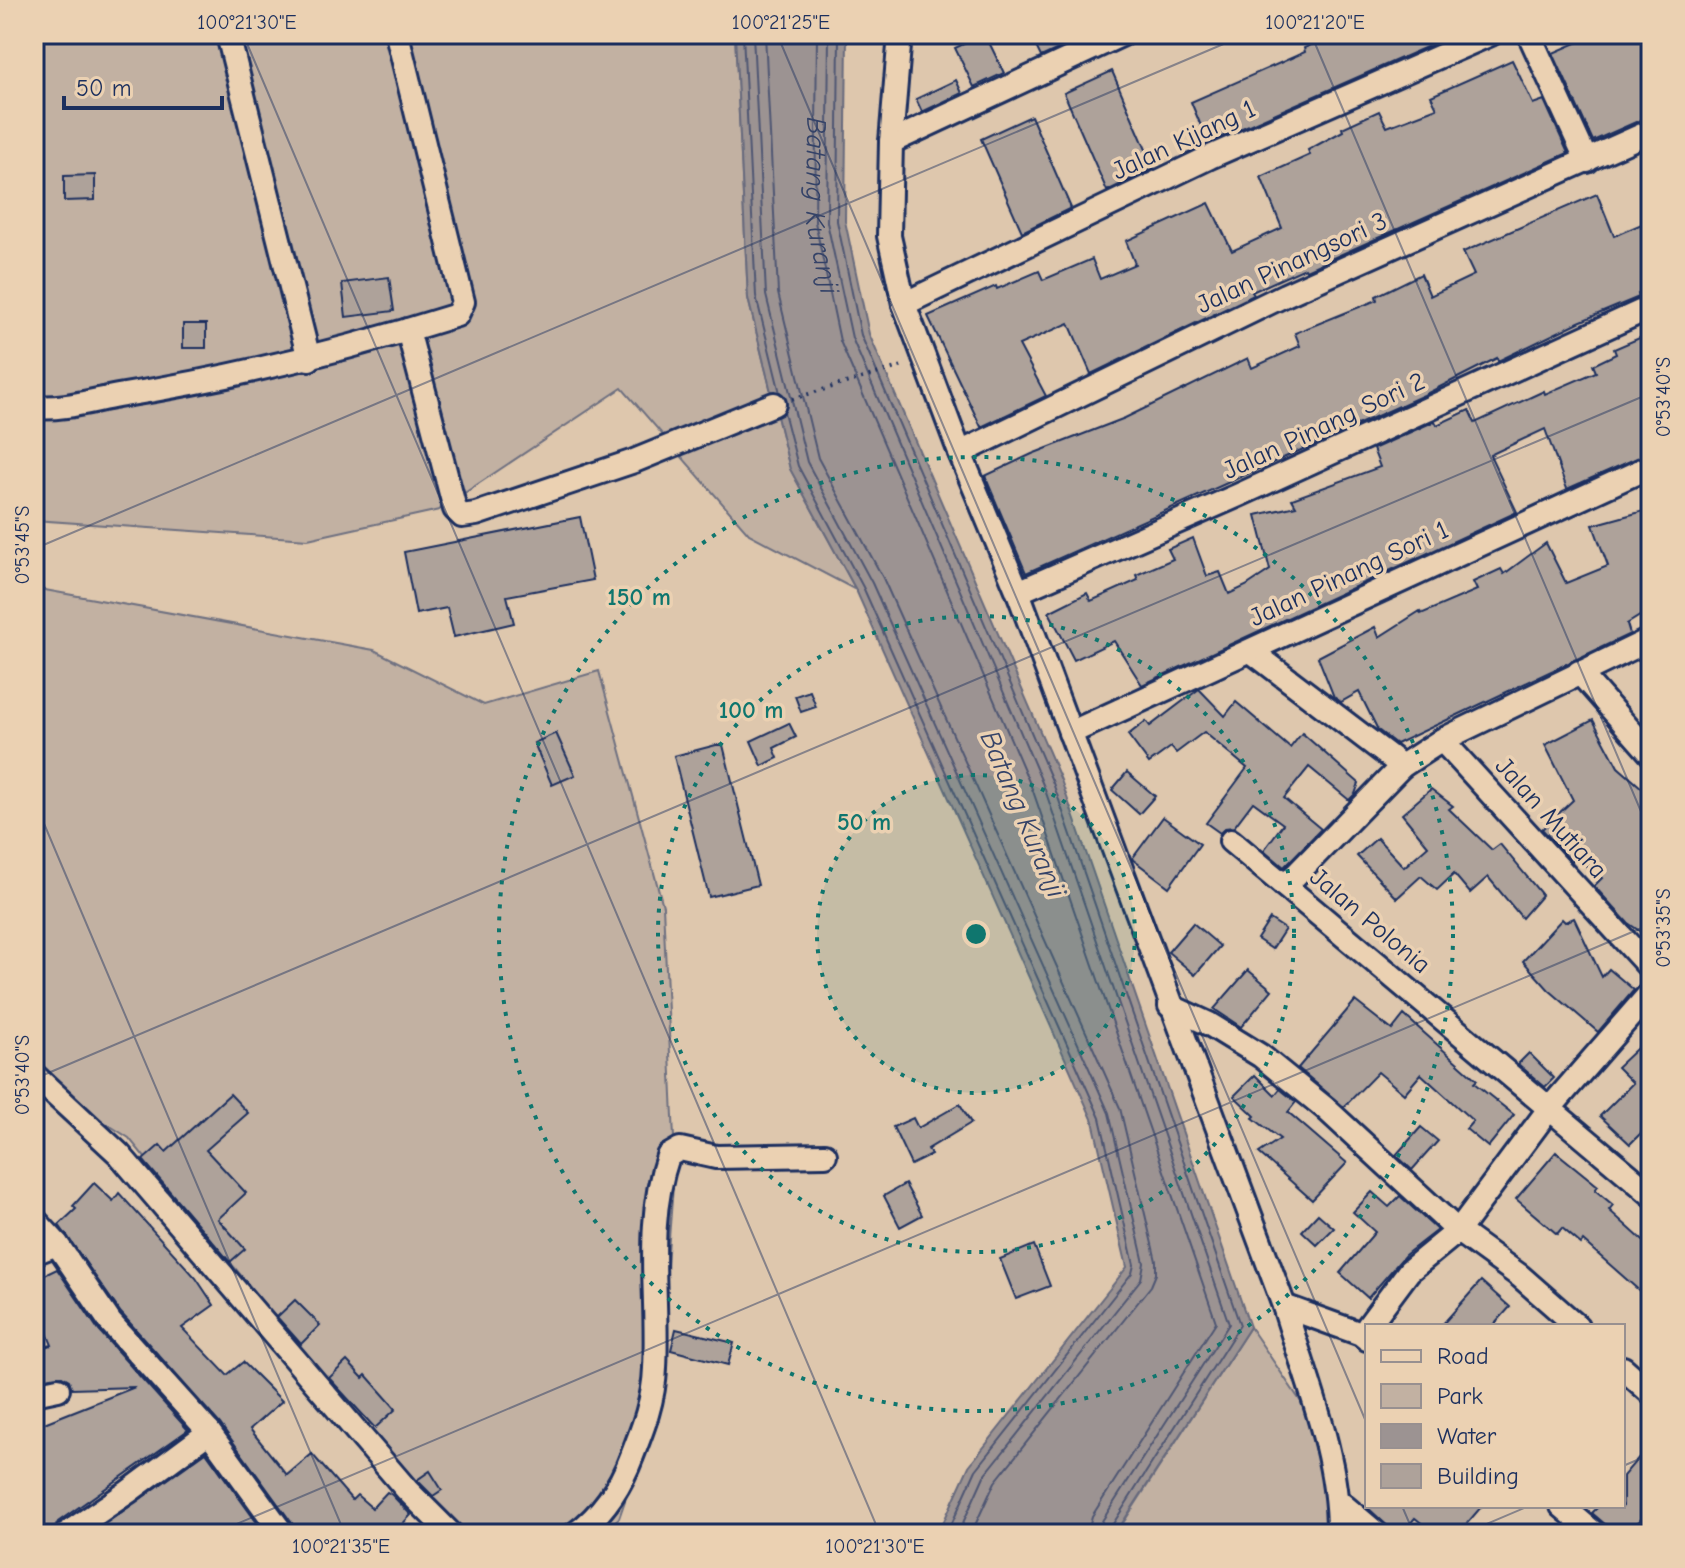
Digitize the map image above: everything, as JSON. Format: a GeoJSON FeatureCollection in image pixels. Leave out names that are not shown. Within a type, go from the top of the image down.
{"type":"FeatureCollection","features":[{"type":"Feature","properties":{"kind":"street"},"geometry":{"type":"LineString","coordinates":[[34,407],[51,409],[309,359],[457,315],[463,302],[397,34]]}},
{"type":"Feature","properties":{"kind":"street"},"geometry":{"type":"LineString","coordinates":[[900,34],[900,138],[889,236],[904,304],[960,453],[1018,592],[1284,1306],[1338,1501],[1338,1534]]}},
{"type":"Feature","properties":{"kind":"street"},"geometry":{"type":"LineString","coordinates":[[900,138],[1123,34]]}},
{"type":"Feature","properties":{"kind":"street","name":"Jalan Kijang 1"},"geometry":{"type":"LineString","coordinates":[[904,304],[1210,157],[1491,34]]}},
{"type":"Feature","properties":{"kind":"street"},"geometry":{"type":"LineString","coordinates":[[1529,34],[1587,161]]}},
{"type":"Feature","properties":{"kind":"street"},"geometry":{"type":"LineString","coordinates":[[229,39],[309,359]]}},
{"type":"Feature","properties":{"kind":"street","name":"Jalan Pinangsori 3"},"geometry":{"type":"LineString","coordinates":[[960,453],[1285,295],[1651,131]]}},
{"type":"Feature","properties":{"kind":"street","name":"Jalan Pinang Sori 2"},"geometry":{"type":"LineString","coordinates":[[1018,592],[1651,307]]}},
{"type":"Feature","properties":{"kind":"street"},"geometry":{"type":"LineString","coordinates":[[408,330],[455,509],[462,516],[634,461],[774,404]]}},
{"type":"Feature","properties":{"kind":"street","name":"Jalan Pinang Sori 1"},"geometry":{"type":"LineString","coordinates":[[1070,733],[1651,466]]}},
{"type":"Feature","properties":{"kind":"street","name":"Jalan Polonia"},"geometry":{"type":"LineString","coordinates":[[1651,639],[1442,740],[1402,766],[1285,886],[1651,1194]]}},
{"type":"Feature","properties":{"kind":"street"},"geometry":{"type":"LineString","coordinates":[[1251,651],[1402,766]]}},
{"type":"Feature","properties":{"kind":"street"},"geometry":{"type":"LineString","coordinates":[[1579,672],[1651,754]]}},
{"type":"Feature","properties":{"kind":"street","name":"Jalan Mutiara"},"geometry":{"type":"LineString","coordinates":[[1442,740],[1651,969]]}},
{"type":"Feature","properties":{"kind":"street"},"geometry":{"type":"LineString","coordinates":[[1231,841],[1285,886]]}},
{"type":"Feature","properties":{"kind":"street"},"geometry":{"type":"LineString","coordinates":[[1372,1324],[1409,1271],[1458,1231],[1549,1109],[1651,992]]}},
{"type":"Feature","properties":{"kind":"street"},"geometry":{"type":"LineString","coordinates":[[1170,1006],[1242,1042],[1272,1065],[1325,1108],[1458,1231],[1520,1276],[1575,1324]]}},
{"type":"Feature","properties":{"kind":"street"},"geometry":{"type":"LineString","coordinates":[[34,1075],[119,1154],[407,1490],[451,1534]]}},
{"type":"Feature","properties":{"kind":"street"},"geometry":{"type":"LineString","coordinates":[[575,1534],[601,1511],[614,1494],[649,1414],[655,1371],[653,1222],[668,1156],[680,1149],[716,1157],[825,1155]]}},
{"type":"Feature","properties":{"kind":"street"},"geometry":{"type":"LineString","coordinates":[[34,1219],[57,1244],[110,1322],[209,1432],[272,1531]]}},
{"type":"Feature","properties":{"kind":"street"},"geometry":{"type":"LineString","coordinates":[[34,1253],[57,1244]]}},
{"type":"Feature","properties":{"kind":"street"},"geometry":{"type":"LineString","coordinates":[[1284,1306],[1365,1332]]}},
{"type":"Feature","properties":{"kind":"street"},"geometry":{"type":"LineString","coordinates":[[1625,1370],[1651,1393]]}},
{"type":"Feature","properties":{"kind":"street"},"geometry":{"type":"LineString","coordinates":[[34,1394],[58,1389]]}},
{"type":"Feature","properties":{"kind":"street"},"geometry":{"type":"LineString","coordinates":[[66,1534],[209,1432]]}},
{"type":"Feature","properties":{"kind":"street"},"geometry":{"type":"LineString","coordinates":[[1338,1501],[1377,1534]]}},
{"type":"Feature","properties":{"kind":"street"},"geometry":{"type":"LineString","coordinates":[[1564,1508],[1595,1534]]}},
{"type":"Feature","properties":{"kind":"street"},"geometry":{"type":"LineString","coordinates":[[1646,1534],[1651,1529]]}},
{"type":"Feature","properties":{"kind":"path"},"geometry":{"type":"LineString","coordinates":[[774,404],[908,364]]}},
{"type":"Feature","properties":{"kind":"green space"},"geometry":{"type":"Polygon","coordinates":[[[34,34],[735,34],[748,298],[790,469],[856,590],[749,534],[622,388],[439,510],[308,539],[34,520],[34,34]]]}},
{"type":"Feature","properties":{"kind":"green space"},"geometry":{"type":"Polygon","coordinates":[[[34,588],[374,650],[484,705],[599,671],[663,906],[675,1159],[656,1412],[619,1518],[599,1534],[452,1534],[129,1138],[34,1077],[34,588]]]}},
{"type":"Feature","properties":{"kind":"green space"},"geometry":{"type":"Polygon","coordinates":[[[1250,1327],[1301,1402],[1339,1517],[1360,1534],[1116,1534],[1250,1327]]]}},
{"type":"Feature","properties":{"kind":"water","name":"Batang Kuranji"},"geometry":{"type":"Polygon","coordinates":[[[735,34],[847,34],[845,221],[869,334],[1061,780],[1250,1327],[1115,1534],[938,1534],[969,1466],[1127,1267],[1093,1121],[856,590],[790,469],[748,298],[735,34]]]}},
{"type":"Feature","properties":{"kind":"building"},"geometry":{"type":"Polygon","coordinates":[[[985,34],[1004,73],[974,87],[955,48],[985,34]]]}},
{"type":"Feature","properties":{"kind":"building"},"geometry":{"type":"Polygon","coordinates":[[[1030,34],[1090,34],[1041,57],[1030,34]]]}},
{"type":"Feature","properties":{"kind":"building"},"geometry":{"type":"Polygon","coordinates":[[[1336,34],[1456,34],[1208,143],[1191,102],[1305,52],[1304,48],[1336,34]]]}},
{"type":"Feature","properties":{"kind":"building"},"geometry":{"type":"Polygon","coordinates":[[[1597,34],[1651,34],[1651,113],[1593,141],[1553,53],[1597,34]]]}},
{"type":"Feature","properties":{"kind":"building"},"geometry":{"type":"Polygon","coordinates":[[[1512,60],[1533,104],[1544,100],[1568,153],[1252,292],[1254,295],[1091,374],[1069,323],[1019,345],[1046,396],[981,427],[928,316],[1039,271],[1043,280],[1092,259],[1100,279],[1135,264],[1126,241],[1209,203],[1232,251],[1282,228],[1261,177],[1310,155],[1308,150],[1343,131],[1342,128],[1379,111],[1387,127],[1437,108],[1431,96],[1512,60]]]}},
{"type":"Feature","properties":{"kind":"building"},"geometry":{"type":"Polygon","coordinates":[[[1112,71],[1154,168],[1107,191],[1064,93],[1112,71]]]}},
{"type":"Feature","properties":{"kind":"building"},"geometry":{"type":"Polygon","coordinates":[[[956,80],[962,93],[922,112],[916,99],[956,80]]]}},
{"type":"Feature","properties":{"kind":"building"},"geometry":{"type":"Polygon","coordinates":[[[1031,116],[1071,208],[1022,232],[981,139],[1031,116]]]}},
{"type":"Feature","properties":{"kind":"building"},"geometry":{"type":"Polygon","coordinates":[[[95,175],[95,200],[64,201],[64,176],[95,175]]]}},
{"type":"Feature","properties":{"kind":"building"},"geometry":{"type":"Polygon","coordinates":[[[1597,194],[1614,236],[1651,220],[1651,288],[1638,294],[1639,297],[1498,361],[1497,358],[1424,395],[1026,573],[985,476],[1125,418],[1248,358],[1252,368],[1300,346],[1295,333],[1377,300],[1376,296],[1421,274],[1430,296],[1474,275],[1463,252],[1597,194]]]}},
{"type":"Feature","properties":{"kind":"building"},"geometry":{"type":"Polygon","coordinates":[[[389,277],[394,311],[346,317],[342,283],[389,277]]]}},
{"type":"Feature","properties":{"kind":"building"},"geometry":{"type":"Polygon","coordinates":[[[183,324],[206,324],[206,348],[183,348],[183,324]]]}},
{"type":"Feature","properties":{"kind":"building"},"geometry":{"type":"Polygon","coordinates":[[[1651,333],[1651,452],[1567,489],[1545,429],[1490,455],[1517,512],[1142,685],[1114,641],[1074,660],[1049,612],[1087,593],[1091,601],[1138,580],[1136,575],[1173,559],[1168,549],[1193,538],[1207,576],[1220,572],[1229,594],[1270,570],[1256,515],[1296,506],[1292,499],[1380,467],[1373,449],[1435,421],[1437,425],[1469,410],[1475,423],[1544,391],[1545,394],[1596,372],[1593,365],[1616,354],[1614,349],[1651,333]]]}},
{"type":"Feature","properties":{"kind":"building"},"geometry":{"type":"Polygon","coordinates":[[[1651,509],[1651,609],[1627,624],[1630,634],[1396,744],[1378,730],[1359,692],[1341,702],[1334,697],[1318,657],[1375,627],[1379,637],[1420,611],[1421,614],[1477,590],[1473,582],[1501,569],[1504,574],[1546,543],[1566,583],[1608,566],[1593,525],[1651,509]]]}},
{"type":"Feature","properties":{"kind":"building"},"geometry":{"type":"Polygon","coordinates":[[[580,517],[593,580],[507,596],[514,623],[454,637],[447,608],[416,614],[404,552],[580,517]]]}},
{"type":"Feature","properties":{"kind":"building"},"geometry":{"type":"Polygon","coordinates":[[[1199,689],[1225,716],[1236,702],[1290,748],[1302,733],[1359,783],[1349,800],[1309,767],[1284,798],[1321,829],[1284,867],[1264,850],[1283,824],[1253,802],[1234,827],[1225,828],[1220,833],[1206,823],[1247,768],[1204,732],[1176,753],[1171,747],[1149,763],[1128,735],[1146,721],[1150,726],[1199,689]]]}},
{"type":"Feature","properties":{"kind":"building"},"geometry":{"type":"Polygon","coordinates":[[[810,691],[816,707],[801,712],[795,696],[810,691]]]}},
{"type":"Feature","properties":{"kind":"building"},"geometry":{"type":"Polygon","coordinates":[[[1593,720],[1618,767],[1651,796],[1651,939],[1628,923],[1594,886],[1602,878],[1576,858],[1572,862],[1542,829],[1573,800],[1545,745],[1593,720]]]}},
{"type":"Feature","properties":{"kind":"building"},"geometry":{"type":"Polygon","coordinates":[[[789,723],[796,737],[774,748],[778,758],[762,766],[751,741],[789,723]]]}},
{"type":"Feature","properties":{"kind":"building"},"geometry":{"type":"Polygon","coordinates":[[[556,733],[575,775],[552,785],[534,743],[556,733]]]}},
{"type":"Feature","properties":{"kind":"building"},"geometry":{"type":"Polygon","coordinates":[[[723,745],[758,885],[709,897],[674,756],[723,745]]]}},
{"type":"Feature","properties":{"kind":"building"},"geometry":{"type":"Polygon","coordinates":[[[1127,772],[1155,796],[1139,814],[1112,790],[1127,772]]]}},
{"type":"Feature","properties":{"kind":"building"},"geometry":{"type":"Polygon","coordinates":[[[1431,789],[1453,806],[1449,809],[1492,850],[1500,844],[1542,895],[1522,918],[1488,877],[1470,893],[1454,874],[1437,890],[1421,876],[1397,898],[1357,856],[1377,838],[1404,867],[1428,846],[1402,814],[1431,789]]]}},
{"type":"Feature","properties":{"kind":"building"},"geometry":{"type":"Polygon","coordinates":[[[1163,817],[1200,844],[1169,887],[1132,859],[1163,817]]]}},
{"type":"Feature","properties":{"kind":"building"},"geometry":{"type":"Polygon","coordinates":[[[1574,918],[1602,977],[1609,969],[1634,990],[1598,1032],[1549,990],[1523,961],[1562,919],[1565,922],[1574,918]]]}},
{"type":"Feature","properties":{"kind":"building"},"geometry":{"type":"Polygon","coordinates":[[[1270,919],[1285,929],[1272,949],[1257,939],[1270,919]]]}},
{"type":"Feature","properties":{"kind":"building"},"geometry":{"type":"Polygon","coordinates":[[[1193,923],[1220,946],[1195,975],[1168,952],[1193,923]]]}},
{"type":"Feature","properties":{"kind":"building"},"geometry":{"type":"Polygon","coordinates":[[[1248,970],[1272,990],[1241,1027],[1214,1009],[1248,970]]]}},
{"type":"Feature","properties":{"kind":"building"},"geometry":{"type":"Polygon","coordinates":[[[1355,1001],[1392,1030],[1404,1015],[1477,1080],[1474,1083],[1514,1115],[1488,1147],[1466,1129],[1473,1121],[1421,1074],[1404,1094],[1378,1072],[1344,1107],[1298,1068],[1355,1001]]]}},
{"type":"Feature","properties":{"kind":"building"},"geometry":{"type":"Polygon","coordinates":[[[1651,1035],[1651,1123],[1630,1144],[1600,1116],[1633,1083],[1617,1067],[1651,1035]]]}},
{"type":"Feature","properties":{"kind":"building"},"geometry":{"type":"Polygon","coordinates":[[[1529,1053],[1554,1078],[1545,1087],[1518,1064],[1529,1053]]]}},
{"type":"Feature","properties":{"kind":"building"},"geometry":{"type":"Polygon","coordinates":[[[1255,1075],[1275,1095],[1280,1089],[1296,1102],[1288,1112],[1347,1163],[1312,1200],[1259,1153],[1280,1139],[1253,1118],[1255,1116],[1234,1096],[1255,1075]]]}},
{"type":"Feature","properties":{"kind":"building"},"geometry":{"type":"Polygon","coordinates":[[[230,1094],[248,1113],[206,1150],[246,1193],[218,1219],[245,1249],[230,1262],[143,1160],[160,1145],[166,1152],[230,1094]]]}},
{"type":"Feature","properties":{"kind":"building"},"geometry":{"type":"Polygon","coordinates":[[[960,1104],[971,1123],[928,1149],[931,1155],[911,1165],[893,1127],[913,1118],[918,1128],[960,1104]]]}},
{"type":"Feature","properties":{"kind":"building"},"geometry":{"type":"Polygon","coordinates":[[[1421,1127],[1438,1141],[1412,1170],[1396,1155],[1421,1127]]]}},
{"type":"Feature","properties":{"kind":"building"},"geometry":{"type":"Polygon","coordinates":[[[1556,1152],[1598,1186],[1595,1190],[1613,1205],[1609,1210],[1651,1248],[1651,1301],[1583,1241],[1581,1244],[1562,1228],[1557,1234],[1516,1199],[1556,1152]]]}},
{"type":"Feature","properties":{"kind":"building"},"geometry":{"type":"Polygon","coordinates":[[[94,1183],[113,1201],[119,1193],[196,1278],[214,1305],[182,1328],[227,1375],[243,1362],[282,1401],[250,1429],[287,1475],[312,1454],[352,1500],[357,1495],[372,1508],[387,1492],[411,1515],[393,1534],[297,1534],[220,1424],[121,1313],[59,1225],[76,1209],[73,1206],[94,1183]]]}},
{"type":"Feature","properties":{"kind":"building"},"geometry":{"type":"Polygon","coordinates":[[[905,1184],[922,1215],[900,1227],[884,1196],[905,1184]]]}},
{"type":"Feature","properties":{"kind":"building"},"geometry":{"type":"Polygon","coordinates":[[[1372,1192],[1389,1207],[1400,1196],[1437,1230],[1405,1255],[1368,1298],[1340,1273],[1375,1232],[1353,1212],[1372,1192]]]}},
{"type":"Feature","properties":{"kind":"building"},"geometry":{"type":"Polygon","coordinates":[[[1318,1214],[1334,1228],[1317,1245],[1302,1231],[1318,1214]]]}},
{"type":"Feature","properties":{"kind":"building"},"geometry":{"type":"Polygon","coordinates":[[[1034,1245],[1050,1286],[1016,1299],[1000,1259],[1034,1245]]]}},
{"type":"Feature","properties":{"kind":"building"},"geometry":{"type":"Polygon","coordinates":[[[57,1269],[99,1331],[188,1430],[58,1522],[52,1534],[34,1534],[34,1427],[135,1387],[72,1389],[69,1380],[62,1376],[34,1380],[34,1349],[52,1345],[34,1302],[34,1280],[57,1269]]]}},
{"type":"Feature","properties":{"kind":"building"},"geometry":{"type":"Polygon","coordinates":[[[1481,1281],[1510,1307],[1495,1324],[1443,1324],[1481,1281]]]}},
{"type":"Feature","properties":{"kind":"building"},"geometry":{"type":"Polygon","coordinates":[[[295,1300],[320,1325],[301,1344],[277,1317],[295,1300]]]}},
{"type":"Feature","properties":{"kind":"building"},"geometry":{"type":"Polygon","coordinates":[[[676,1329],[734,1343],[728,1365],[671,1350],[676,1329]]]}},
{"type":"Feature","properties":{"kind":"building"},"geometry":{"type":"Polygon","coordinates":[[[347,1361],[363,1378],[366,1375],[396,1409],[375,1428],[329,1378],[347,1361]]]}},
{"type":"Feature","properties":{"kind":"building"},"geometry":{"type":"Polygon","coordinates":[[[1651,1443],[1651,1510],[1636,1524],[1631,1534],[1609,1534],[1605,1524],[1592,1513],[1597,1508],[1625,1508],[1625,1474],[1651,1443]]]}},
{"type":"Feature","properties":{"kind":"building"},"geometry":{"type":"Polygon","coordinates":[[[206,1452],[260,1527],[250,1534],[91,1534],[206,1452]]]}},
{"type":"Feature","properties":{"kind":"building"},"geometry":{"type":"Polygon","coordinates":[[[430,1471],[442,1490],[433,1496],[417,1480],[430,1471]]]}},
{"type":"Feature","properties":{"kind":"building"},"geometry":{"type":"Polygon","coordinates":[[[1368,1508],[1480,1508],[1458,1534],[1435,1534],[1415,1518],[1401,1534],[1396,1534],[1368,1508]]]}}]}
